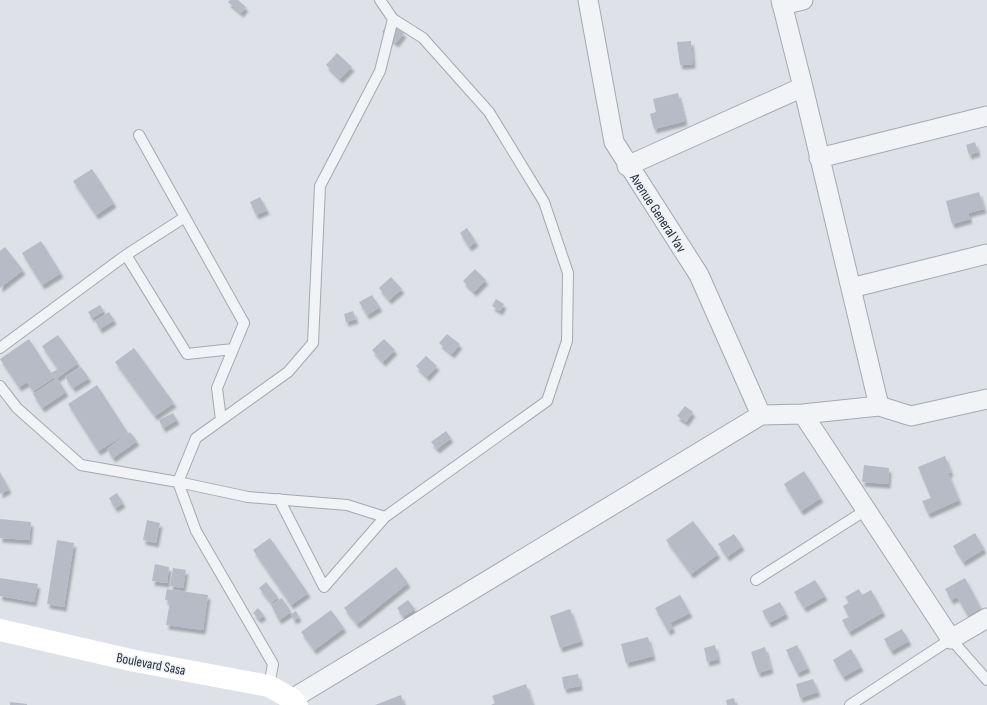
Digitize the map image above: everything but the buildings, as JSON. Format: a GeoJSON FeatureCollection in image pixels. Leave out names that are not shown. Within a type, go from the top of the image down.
{"type":"FeatureCollection","features":[{"type":"Feature","properties":{"kind":"street","name":"Avenue General Yav"},"geometry":{"type":"LineString","coordinates":[[588,0],[614,142],[699,276],[761,415]]}},
{"type":"Feature","properties":{"kind":"street"},"geometry":{"type":"LineString","coordinates":[[803,0],[781,2],[803,87],[879,406]]}},
{"type":"Feature","properties":{"kind":"street"},"geometry":{"type":"LineString","coordinates":[[628,166],[803,87]]}},
{"type":"Feature","properties":{"kind":"street"},"geometry":{"type":"LineString","coordinates":[[819,158],[987,116]]}},
{"type":"Feature","properties":{"kind":"street"},"geometry":{"type":"LineString","coordinates":[[851,288],[987,254]]}},
{"type":"Feature","properties":{"kind":"street"},"geometry":{"type":"LineString","coordinates":[[295,702],[761,415],[803,414],[879,406],[911,416],[987,399]]}},
{"type":"Feature","properties":{"kind":"street"},"geometry":{"type":"LineString","coordinates":[[803,414],[951,639],[987,618]]}},
{"type":"Feature","properties":{"kind":"street","name":"Boulevard Sasa"},"geometry":{"type":"LineString","coordinates":[[0,630],[135,661],[269,686],[295,702]]}},
{"type":"Feature","properties":{"kind":"lane"},"geometry":{"type":"LineString","coordinates":[[279,499],[324,587],[385,517],[547,402],[567,341],[568,273],[544,202],[489,112],[423,38],[394,19],[380,0]]}},
{"type":"Feature","properties":{"kind":"lane"},"geometry":{"type":"LineString","coordinates":[[269,686],[274,664],[196,531],[178,482],[196,438],[288,372],[313,343],[320,186],[380,71],[394,19]]}},
{"type":"Feature","properties":{"kind":"lane"},"geometry":{"type":"LineString","coordinates":[[139,135],[244,323],[217,388],[221,420]]}},
{"type":"Feature","properties":{"kind":"lane"},"geometry":{"type":"LineString","coordinates":[[0,348],[126,255],[184,217]]}},
{"type":"Feature","properties":{"kind":"lane"},"geometry":{"type":"LineString","coordinates":[[126,255],[187,354],[233,349]]}},
{"type":"Feature","properties":{"kind":"lane"},"geometry":{"type":"LineString","coordinates":[[0,386],[17,408],[81,465],[178,482],[248,497],[346,505],[385,517]]}},
{"type":"Feature","properties":{"kind":"lane"},"geometry":{"type":"LineString","coordinates":[[756,580],[866,510]]}},
{"type":"Feature","properties":{"kind":"lane"},"geometry":{"type":"LineString","coordinates":[[850,705],[951,639],[987,680]]}}]}
